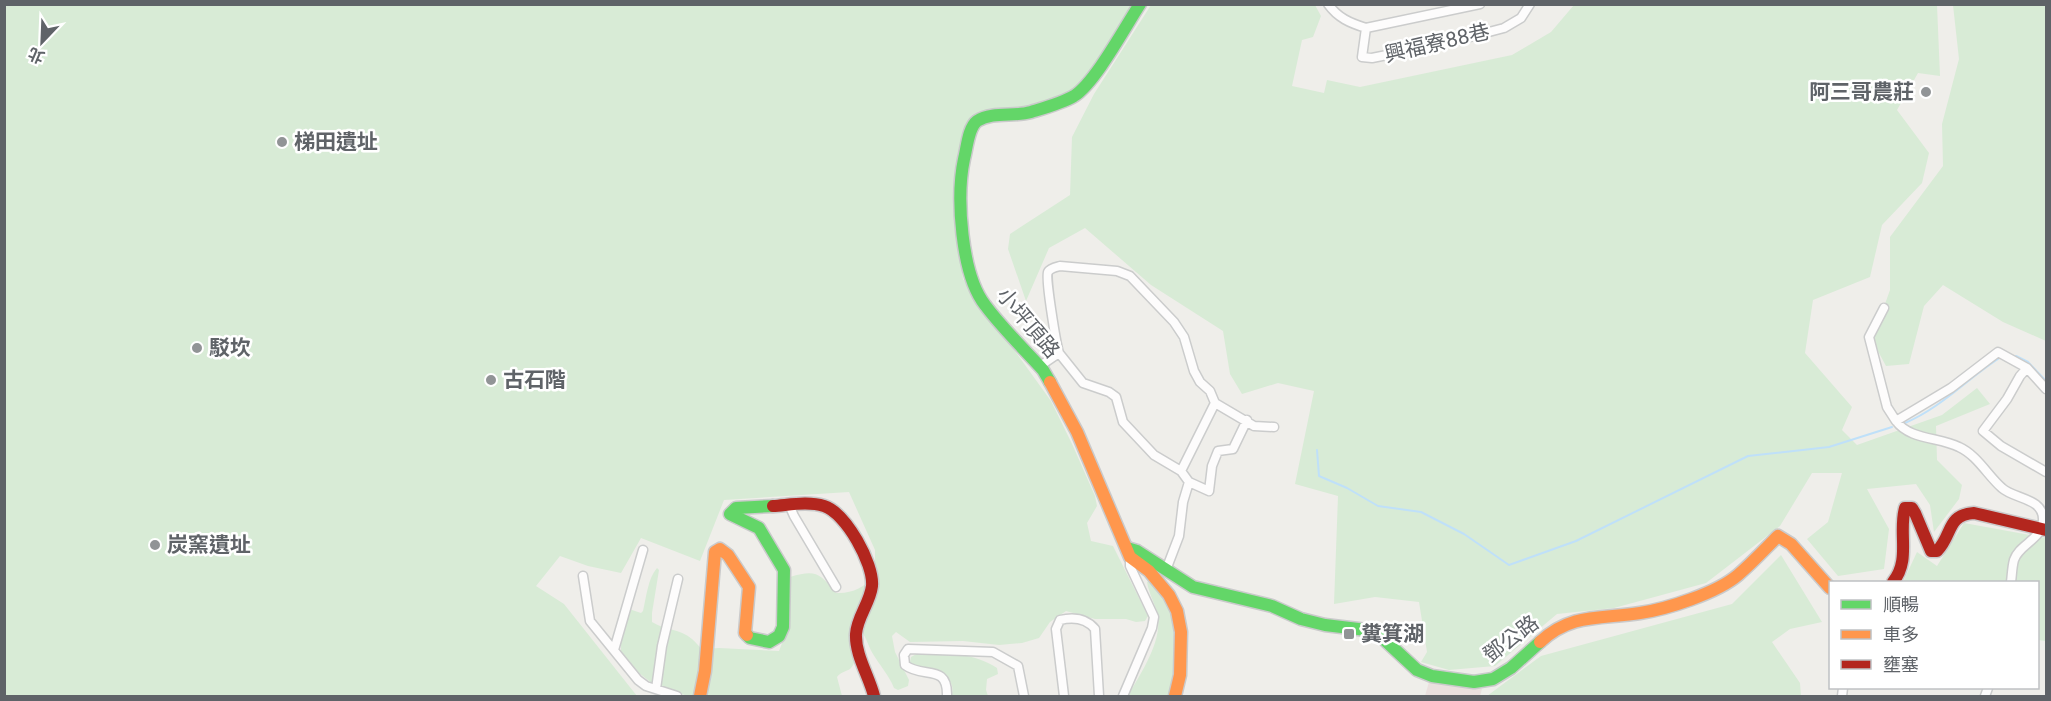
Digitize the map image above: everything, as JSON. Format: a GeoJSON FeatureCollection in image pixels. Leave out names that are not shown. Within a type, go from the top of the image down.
{"type":"FeatureCollection","features":[{"type":"Feature","properties":{"kind":"street","name":"小坪頂路"},"geometry":{"type":"LineString","coordinates":[[1140,4],[1091,80],[1074,96],[1029,113],[991,116],[976,122],[970,133],[962,170],[962,222],[964,251],[972,280],[984,304],[1040,366],[1077,432],[1128,553],[1149,571],[1169,595],[1177,611],[1181,632],[1180,675],[1175,696]]}},
{"type":"Feature","properties":{"kind":"street","name":"興福寮88巷"},"geometry":{"type":"LineString","coordinates":[[1328,4],[1344,21],[1366,28],[1480,4]]}},
{"type":"Feature","properties":{"kind":"street","name":"興福寮88巷"},"geometry":{"type":"LineString","coordinates":[[1366,28],[1362,57],[1372,58],[1451,42],[1504,28],[1521,18],[1530,4]]}},
{"type":"Feature","properties":{"kind":"street"},"geometry":{"type":"LineString","coordinates":[[1247,420],[1233,449],[1218,451],[1212,466],[1209,491],[1189,482],[1181,471],[1154,455],[1123,422],[1116,397],[1109,392],[1083,383],[1059,353],[1046,279],[1048,272],[1060,266],[1117,271],[1130,276],[1174,322],[1184,338],[1194,371],[1200,382],[1210,392],[1215,403],[1247,420],[1254,426],[1274,427]]}},
{"type":"Feature","properties":{"kind":"street"},"geometry":{"type":"LineString","coordinates":[[1884,308],[1869,337],[1887,407],[1896,421],[1902,429],[1962,448],[2003,489],[2038,505],[2043,516],[2044,530]]}},
{"type":"Feature","properties":{"kind":"street"},"geometry":{"type":"LineString","coordinates":[[1896,421],[1951,388],[1998,352],[2027,368],[2046,389]]}},
{"type":"Feature","properties":{"kind":"street"},"geometry":{"type":"LineString","coordinates":[[1040,366],[1059,353]]}},
{"type":"Feature","properties":{"kind":"street"},"geometry":{"type":"LineString","coordinates":[[2027,368],[1983,431],[2001,446],[2046,472]]}},
{"type":"Feature","properties":{"kind":"street"},"geometry":{"type":"LineString","coordinates":[[1181,471],[1215,403]]}},
{"type":"Feature","properties":{"kind":"street"},"geometry":{"type":"LineString","coordinates":[[1166,570],[1179,536],[1183,501],[1189,482]]}},
{"type":"Feature","properties":{"kind":"street"},"geometry":{"type":"LineString","coordinates":[[700,696],[716,552],[720,549],[728,555],[749,587],[745,633],[750,638],[769,642],[779,636],[783,627],[784,570],[759,528],[734,518],[731,512],[736,508],[823,505],[835,513],[864,551],[872,570],[872,587],[856,637],[874,696]]}},
{"type":"Feature","properties":{"kind":"street"},"geometry":{"type":"LineString","coordinates":[[790,507],[836,587]]}},
{"type":"Feature","properties":{"kind":"street"},"geometry":{"type":"LineString","coordinates":[[1894,581],[1899,577],[1903,566],[1902,516],[1905,508],[1912,508],[1917,513],[1925,542],[1930,550],[1937,551],[1942,546],[1952,523],[1962,514],[1974,513],[2044,530]]}},
{"type":"Feature","properties":{"kind":"street"},"geometry":{"type":"LineString","coordinates":[[2011,581],[2014,558],[2044,530]]}},
{"type":"Feature","properties":{"kind":"street","name":"鄧公路"},"geometry":{"type":"LineString","coordinates":[[1128,553],[1137,551],[1193,587],[1272,606],[1301,619],[1325,625],[1375,631],[1417,670],[1432,676],[1474,682],[1492,679],[1511,668],[1547,634],[1564,624],[1583,618],[1641,613],[1691,599],[1718,588],[1737,576],[1778,536],[1786,538],[1829,587]]}},
{"type":"Feature","properties":{"kind":"street"},"geometry":{"type":"LineString","coordinates":[[614,650],[643,550]]}},
{"type":"Feature","properties":{"kind":"street"},"geometry":{"type":"LineString","coordinates":[[1123,696],[1152,628],[1154,617],[1130,566],[1128,553]]}},
{"type":"Feature","properties":{"kind":"street"},"geometry":{"type":"LineString","coordinates":[[583,576],[590,621],[638,680],[646,686],[677,696]]}},
{"type":"Feature","properties":{"kind":"street"},"geometry":{"type":"LineString","coordinates":[[656,690],[662,646],[678,579]]}},
{"type":"Feature","properties":{"kind":"street"},"geometry":{"type":"LineString","coordinates":[[1064,696],[1056,629],[1060,620],[1072,618],[1085,621],[1095,629],[1099,696]]}},
{"type":"Feature","properties":{"kind":"street"},"geometry":{"type":"LineString","coordinates":[[946,696],[946,682],[940,676],[931,672],[912,671],[905,665],[904,655],[908,649],[993,652],[1018,666],[1024,696]]}},
{"type":"Feature","properties":{"kind":"shaded area"},"geometry":{"type":"Polygon","coordinates":[[[1429,682],[1482,689],[1480,696],[1425,696],[1429,682]]]}},
{"type":"Feature","properties":{"kind":"green space"},"geometry":{"type":"Polygon","coordinates":[[[4,5],[1136,5],[1080,85],[1058,98],[975,119],[958,235],[963,279],[1051,401],[1095,496],[1097,506],[1087,523],[1091,541],[1113,546],[1148,616],[1145,621],[1136,622],[1126,619],[1095,619],[1066,611],[1050,622],[1039,638],[1022,643],[999,645],[963,641],[910,642],[896,632],[892,636],[895,652],[909,680],[908,686],[898,690],[894,688],[861,631],[852,666],[837,677],[842,696],[688,696],[653,684],[639,673],[621,651],[621,640],[629,609],[641,613],[643,611],[649,583],[657,568],[659,570],[652,622],[688,636],[702,649],[779,651],[784,638],[790,577],[811,573],[821,577],[836,593],[842,593],[857,589],[875,576],[875,550],[849,492],[724,500],[700,561],[641,538],[621,573],[588,566],[560,556],[536,586],[564,604],[637,696],[5,696],[4,5]]]}},
{"type":"Feature","properties":{"kind":"green space"},"geometry":{"type":"Polygon","coordinates":[[[1151,5],[1315,5],[1321,16],[1313,37],[1302,40],[1292,86],[1324,93],[1327,80],[1360,87],[1512,55],[1551,32],[1574,5],[1937,5],[1940,76],[1918,73],[1897,110],[1929,153],[1922,183],[1882,225],[1870,277],[1813,300],[1805,353],[1852,407],[1842,430],[1857,445],[1942,415],[1977,388],[1990,404],[1936,426],[1937,460],[1962,485],[1959,499],[1934,532],[1930,505],[1916,484],[1867,489],[1889,529],[1884,569],[1838,576],[1807,539],[1828,522],[1842,473],[1812,473],[1780,526],[1706,583],[1614,608],[1557,614],[1495,666],[1449,670],[1421,662],[1427,652],[1419,602],[1375,597],[1334,604],[1338,496],[1295,484],[1314,391],[1278,383],[1242,394],[1230,374],[1223,331],[1151,285],[1085,228],[1049,248],[1026,301],[1008,249],[1010,234],[1070,195],[1072,137],[1094,94],[1151,5]]]}},
{"type":"Feature","properties":{"kind":"green space"},"geometry":{"type":"Polygon","coordinates":[[[1953,5],[2046,5],[2046,341],[2003,322],[1943,285],[1924,306],[1909,364],[1886,366],[1872,340],[1890,290],[1890,237],[1943,166],[1942,124],[1959,59],[1953,5]]]}},
{"type":"Feature","properties":{"kind":"green space"},"geometry":{"type":"Polygon","coordinates":[[[1964,523],[2046,538],[2046,641],[2039,640],[2039,581],[1903,581],[1917,552],[1937,566],[1964,523]]]}},
{"type":"Feature","properties":{"kind":"green space"},"geometry":{"type":"Polygon","coordinates":[[[1781,555],[1822,622],[1790,629],[1772,642],[1800,683],[1801,696],[1487,696],[1541,656],[1732,604],[1781,555]]]}},
{"type":"Feature","properties":{"kind":"green space"},"geometry":{"type":"Polygon","coordinates":[[[1150,580],[1161,592],[1174,619],[1176,649],[1170,696],[1128,696],[1149,658],[1158,628],[1158,618],[1147,582],[1150,580]]]}},
{"type":"Feature","properties":{"kind":"green space"},"geometry":{"type":"Polygon","coordinates":[[[920,652],[979,659],[997,668],[998,674],[987,679],[988,696],[952,696],[952,686],[946,677],[931,669],[914,666],[910,662],[911,657],[920,652]]]}},
{"type":"Feature","properties":{"kind":"waterway"},"geometry":{"type":"LineString","coordinates":[[2016,356],[2028,362],[2046,381]]}},
{"type":"Feature","properties":{"kind":"waterway"},"geometry":{"type":"LineString","coordinates":[[1905,423],[1931,409],[2001,357]]}},
{"type":"Feature","properties":{"kind":"waterway"},"geometry":{"type":"LineString","coordinates":[[1317,450],[1319,476],[1347,488],[1378,506],[1421,512],[1464,534],[1509,565],[1576,541],[1748,456],[1829,447],[1892,427]]}},
{"type":"Feature","properties":{"kind":"traffic: fast"},"geometry":{"type":"LineString","coordinates":[[1050,382],[1043,370],[985,305],[970,274],[962,235],[961,214],[962,175],[968,138],[974,124],[983,118],[1031,112],[1074,96],[1100,67],[1140,4]]}},
{"type":"Feature","properties":{"kind":"traffic: fast"},"geometry":{"type":"LineString","coordinates":[[747,635],[750,638],[769,642],[779,636],[783,627],[784,570],[759,528],[730,514],[736,508],[773,506]]}},
{"type":"Feature","properties":{"kind":"traffic: fast"},"geometry":{"type":"LineString","coordinates":[[1127,548],[1137,551],[1193,587],[1272,606],[1301,619],[1325,625],[1375,631],[1417,670],[1432,676],[1474,682],[1493,679],[1511,668],[1540,642]]}},
{"type":"Feature","properties":{"kind":"traffic: slow"},"geometry":{"type":"LineString","coordinates":[[1050,382],[1077,432],[1130,557],[1149,571],[1169,595],[1177,611],[1181,632],[1180,675],[1175,696]]}},
{"type":"Feature","properties":{"kind":"traffic: slow"},"geometry":{"type":"LineString","coordinates":[[1540,642],[1563,626],[1575,622],[1651,611],[1705,594],[1738,575],[1778,536],[1791,544],[1829,587]]}},
{"type":"Feature","properties":{"kind":"traffic: slow"},"geometry":{"type":"LineString","coordinates":[[700,696],[705,671],[715,552],[720,549],[728,555],[749,587],[745,633],[747,635]]}},
{"type":"Feature","properties":{"kind":"traffic: jam"},"geometry":{"type":"LineString","coordinates":[[773,506],[805,504],[824,506],[841,518],[857,540],[868,565],[872,586],[857,628],[856,642],[874,696]]}},
{"type":"Feature","properties":{"kind":"traffic: jam"},"geometry":{"type":"LineString","coordinates":[[1894,581],[1903,556],[1905,508],[1912,508],[1931,551],[1937,551],[1942,545],[1954,522],[1965,515],[1974,513],[2046,530]]}},
{"type":"Feature","properties":{"kind":"place","name":"阿三哥農莊"},"geometry":{"type":"Point","coordinates":[1926,92]}},
{"type":"Feature","properties":{"kind":"place","name":"梯田遺址"},"geometry":{"type":"Point","coordinates":[282,142]}},
{"type":"Feature","properties":{"kind":"place","name":"駁坎"},"geometry":{"type":"Point","coordinates":[197,348]}},
{"type":"Feature","properties":{"kind":"place","name":"古石階"},"geometry":{"type":"Point","coordinates":[491,380]}},
{"type":"Feature","properties":{"kind":"place","name":"炭窯遺址"},"geometry":{"type":"Point","coordinates":[155,545]}},
{"type":"Feature","properties":{"kind":"place","name":"糞箕湖"},"geometry":{"type":"Point","coordinates":[1349,634]}}]}
